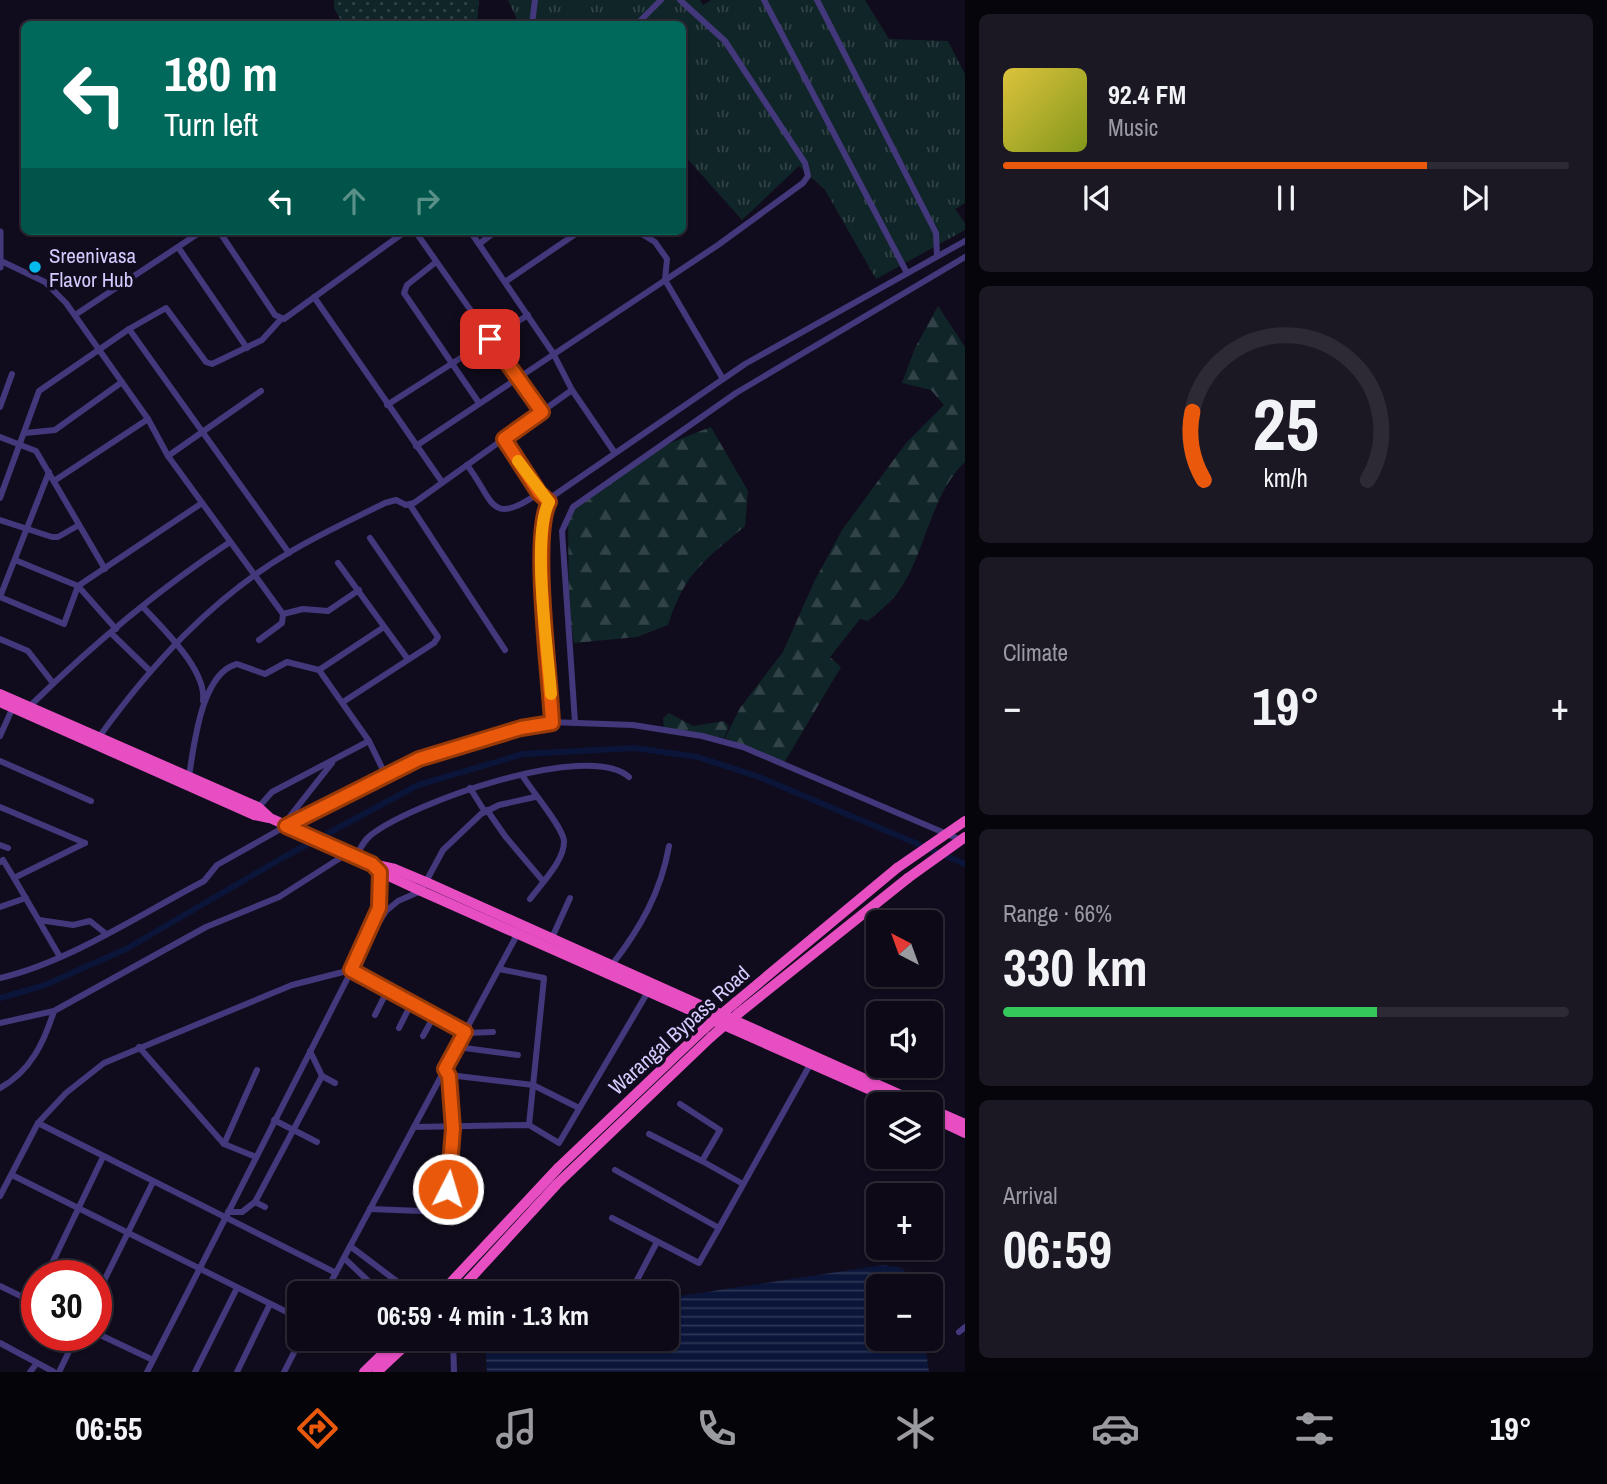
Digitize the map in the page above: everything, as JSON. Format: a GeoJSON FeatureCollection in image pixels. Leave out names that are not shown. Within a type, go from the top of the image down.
{"type":"FeatureCollection","features":[{"type":"Feature","properties":{"kind":"highway"},"geometry":{"type":"LineString","coordinates":[[0,694],[188,776],[286,826],[372,864],[395,869],[424,887]]}},
{"type":"Feature","properties":{"kind":"highway"},"geometry":{"type":"LineString","coordinates":[[0,702],[256,811]]}},
{"type":"Feature","properties":{"kind":"highway","name":"Warangal Bypass Road"},"geometry":{"type":"LineString","coordinates":[[468,1281],[557,1184],[736,1002],[897,868],[965,821]]}},
{"type":"Feature","properties":{"kind":"highway","name":"Warangal Bypass Road"},"geometry":{"type":"LineString","coordinates":[[452,1281],[559,1167],[707,1033],[739,1013],[908,878],[965,839]]}},
{"type":"Feature","properties":{"kind":"highway"},"geometry":{"type":"LineString","coordinates":[[372,864],[380,872],[424,887],[704,1018],[892,1092]]}},
{"type":"Feature","properties":{"kind":"highway"},"geometry":{"type":"LineString","coordinates":[[519,930],[551,940],[611,966],[878,1092]]}},
{"type":"Feature","properties":{"kind":"highway"},"geometry":{"type":"LineString","coordinates":[[943,1114],[965,1124]]}},
{"type":"Feature","properties":{"kind":"highway"},"geometry":{"type":"LineString","coordinates":[[943,1123],[965,1133]]}},
{"type":"Feature","properties":{"kind":"highway"},"geometry":{"type":"LineString","coordinates":[[364,1372],[385,1351]]}},
{"type":"Feature","properties":{"kind":"highway"},"geometry":{"type":"LineString","coordinates":[[377,1372],[399,1351]]}},
{"type":"Feature","properties":{"kind":"street"},"geometry":{"type":"LineString","coordinates":[[532,21],[535,0]]}},
{"type":"Feature","properties":{"kind":"street"},"geometry":{"type":"LineString","coordinates":[[640,21],[661,0]]}},
{"type":"Feature","properties":{"kind":"street"},"geometry":{"type":"LineString","coordinates":[[416,446],[740,231],[803,183],[808,176],[805,163],[725,41],[680,0]]}},
{"type":"Feature","properties":{"kind":"street"},"geometry":{"type":"LineString","coordinates":[[764,0],[907,273]]}},
{"type":"Feature","properties":{"kind":"street"},"geometry":{"type":"LineString","coordinates":[[817,0],[936,233],[937,256]]}},
{"type":"Feature","properties":{"kind":"street"},"geometry":{"type":"LineString","coordinates":[[0,232],[1,264],[44,282],[75,315],[148,419],[168,456],[283,614],[282,623],[259,640]]}},
{"type":"Feature","properties":{"kind":"street"},"geometry":{"type":"LineString","coordinates":[[75,315],[196,235]]}},
{"type":"Feature","properties":{"kind":"street"},"geometry":{"type":"LineString","coordinates":[[222,235],[281,319]]}},
{"type":"Feature","properties":{"kind":"street"},"geometry":{"type":"LineString","coordinates":[[0,498],[39,391],[129,329],[166,308],[209,364],[266,337],[281,319],[400,235]]}},
{"type":"Feature","properties":{"kind":"street"},"geometry":{"type":"LineString","coordinates":[[418,235],[542,412]]}},
{"type":"Feature","properties":{"kind":"street"},"geometry":{"type":"LineString","coordinates":[[473,235],[553,353],[572,390],[615,453]]}},
{"type":"Feature","properties":{"kind":"street"},"geometry":{"type":"LineString","coordinates":[[479,244],[491,235]]}},
{"type":"Feature","properties":{"kind":"street"},"geometry":{"type":"LineString","coordinates":[[505,282],[574,235]]}},
{"type":"Feature","properties":{"kind":"street"},"geometry":{"type":"LineString","coordinates":[[644,235],[655,242],[667,259],[665,280],[723,379]]}},
{"type":"Feature","properties":{"kind":"street"},"geometry":{"type":"LineString","coordinates":[[552,723],[540,551],[542,517],[559,490],[723,379],[965,241]]}},
{"type":"Feature","properties":{"kind":"street"},"geometry":{"type":"LineString","coordinates":[[178,247],[247,348]]}},
{"type":"Feature","properties":{"kind":"street"},"geometry":{"type":"LineString","coordinates":[[575,722],[562,531],[573,507],[736,393],[965,257]]}},
{"type":"Feature","properties":{"kind":"street"},"geometry":{"type":"LineString","coordinates":[[436,262],[407,285],[404,293],[479,403]]}},
{"type":"Feature","properties":{"kind":"street"},"geometry":{"type":"LineString","coordinates":[[314,297],[442,482]]}},
{"type":"Feature","properties":{"kind":"street"},"geometry":{"type":"LineString","coordinates":[[387,405],[528,315]]}},
{"type":"Feature","properties":{"kind":"street"},"geometry":{"type":"LineString","coordinates":[[129,329],[289,552]]}},
{"type":"Feature","properties":{"kind":"street"},"geometry":{"type":"LineString","coordinates":[[0,407],[12,374]]}},
{"type":"Feature","properties":{"kind":"street"},"geometry":{"type":"LineString","coordinates":[[25,433],[55,430],[122,383]]}},
{"type":"Feature","properties":{"kind":"street"},"geometry":{"type":"LineString","coordinates":[[411,505],[572,390]]}},
{"type":"Feature","properties":{"kind":"street"},"geometry":{"type":"LineString","coordinates":[[168,456],[261,391]]}},
{"type":"Feature","properties":{"kind":"street"},"geometry":{"type":"LineString","coordinates":[[54,481],[148,419]]}},
{"type":"Feature","properties":{"kind":"street"},"geometry":{"type":"LineString","coordinates":[[0,437],[36,451],[105,569]]}},
{"type":"Feature","properties":{"kind":"street"},"geometry":{"type":"LineString","coordinates":[[504,439],[539,493],[549,502]]}},
{"type":"Feature","properties":{"kind":"street"},"geometry":{"type":"LineString","coordinates":[[467,465],[490,504],[497,509],[515,507],[539,493]]}},
{"type":"Feature","properties":{"kind":"street"},"geometry":{"type":"LineString","coordinates":[[49,472],[0,597],[64,624],[78,586],[202,503]]}},
{"type":"Feature","properties":{"kind":"street"},"geometry":{"type":"LineString","coordinates":[[99,737],[149,670],[198,620],[289,552],[393,500],[411,505],[505,650]]}},
{"type":"Feature","properties":{"kind":"street"},"geometry":{"type":"LineString","coordinates":[[0,520],[58,537],[79,525]]}},
{"type":"Feature","properties":{"kind":"street"},"geometry":{"type":"LineString","coordinates":[[343,702],[407,658],[434,643],[437,634],[370,538]]}},
{"type":"Feature","properties":{"kind":"street"},"geometry":{"type":"LineString","coordinates":[[30,706],[53,683],[143,607],[230,542]]}},
{"type":"Feature","properties":{"kind":"street"},"geometry":{"type":"LineString","coordinates":[[15,559],[78,586],[114,632],[149,670]]}},
{"type":"Feature","properties":{"kind":"street"},"geometry":{"type":"LineString","coordinates":[[338,563],[407,658]]}},
{"type":"Feature","properties":{"kind":"street"},"geometry":{"type":"LineString","coordinates":[[283,614],[303,609],[328,611],[359,590]]}},
{"type":"Feature","properties":{"kind":"street"},"geometry":{"type":"LineString","coordinates":[[143,607],[176,645],[202,681],[203,706],[188,776]]}},
{"type":"Feature","properties":{"kind":"street"},"geometry":{"type":"LineString","coordinates":[[319,670],[384,627]]}},
{"type":"Feature","properties":{"kind":"street"},"geometry":{"type":"LineString","coordinates":[[0,639],[28,651],[53,683]]}},
{"type":"Feature","properties":{"kind":"street"},"geometry":{"type":"LineString","coordinates":[[203,706],[221,674],[232,665],[242,665],[261,675],[287,662],[319,670],[369,741],[385,774]]}},
{"type":"Feature","properties":{"kind":"street"},"geometry":{"type":"LineString","coordinates":[[0,736],[13,707]]}},
{"type":"Feature","properties":{"kind":"street"},"geometry":{"type":"LineString","coordinates":[[0,978],[19,974],[60,957],[204,881],[217,865],[385,774],[446,749],[521,728],[552,723],[634,725],[743,747],[965,839]]}},
{"type":"Feature","properties":{"kind":"street"},"geometry":{"type":"LineString","coordinates":[[256,811],[272,792],[369,741]]}},
{"type":"Feature","properties":{"kind":"street"},"geometry":{"type":"LineString","coordinates":[[286,826],[335,759]]}},
{"type":"Feature","properties":{"kind":"street"},"geometry":{"type":"LineString","coordinates":[[0,761],[91,801]]}},
{"type":"Feature","properties":{"kind":"street"},"geometry":{"type":"LineString","coordinates":[[0,1023],[54,1010],[206,927],[279,897],[348,853],[372,833],[470,788],[522,775],[586,766],[620,769],[629,777]]}},
{"type":"Feature","properties":{"kind":"street"},"geometry":{"type":"LineString","coordinates":[[522,775],[564,843],[530,899]]}},
{"type":"Feature","properties":{"kind":"street"},"geometry":{"type":"LineString","coordinates":[[470,788],[505,836],[543,881]]}},
{"type":"Feature","properties":{"kind":"street"},"geometry":{"type":"LineString","coordinates":[[147,1372],[151,1359],[351,970],[386,911],[424,887],[443,850],[486,811],[535,797]]}},
{"type":"Feature","properties":{"kind":"street"},"geometry":{"type":"LineString","coordinates":[[0,807],[85,843],[13,878]]}},
{"type":"Feature","properties":{"kind":"street"},"geometry":{"type":"LineString","coordinates":[[0,845],[8,848]]}},
{"type":"Feature","properties":{"kind":"street"},"geometry":{"type":"LineString","coordinates":[[611,966],[641,926],[664,872],[669,846]]}},
{"type":"Feature","properties":{"kind":"street"},"geometry":{"type":"LineString","coordinates":[[0,862],[3,860],[60,957]]}},
{"type":"Feature","properties":{"kind":"street"},"geometry":{"type":"LineString","coordinates":[[366,942],[379,908],[380,872]]}},
{"type":"Feature","properties":{"kind":"street"},"geometry":{"type":"LineString","coordinates":[[0,907],[26,898]]}},
{"type":"Feature","properties":{"kind":"street"},"geometry":{"type":"LineString","coordinates":[[551,940],[570,898]]}},
{"type":"Feature","properties":{"kind":"street"},"geometry":{"type":"LineString","coordinates":[[39,920],[74,925],[90,921],[105,933]]}},
{"type":"Feature","properties":{"kind":"street"},"geometry":{"type":"LineString","coordinates":[[332,1281],[414,1127],[447,1072],[457,1047],[519,930]]}},
{"type":"Feature","properties":{"kind":"street"},"geometry":{"type":"LineString","coordinates":[[499,969],[544,978],[529,1125]]}},
{"type":"Feature","properties":{"kind":"street"},"geometry":{"type":"LineString","coordinates":[[0,1196],[38,1123],[66,1093],[104,1063],[139,1046],[292,985],[351,970],[465,1032],[493,1032]]}},
{"type":"Feature","properties":{"kind":"street"},"geometry":{"type":"LineString","coordinates":[[414,1127],[453,1129],[529,1125],[559,1143],[649,990]]}},
{"type":"Feature","properties":{"kind":"street"},"geometry":{"type":"LineString","coordinates":[[375,1015],[387,991]]}},
{"type":"Feature","properties":{"kind":"street"},"geometry":{"type":"LineString","coordinates":[[399,1028],[411,1004]]}},
{"type":"Feature","properties":{"kind":"street"},"geometry":{"type":"LineString","coordinates":[[0,1087],[17,1076],[39,1050],[54,1010]]}},
{"type":"Feature","properties":{"kind":"street"},"geometry":{"type":"LineString","coordinates":[[423,1036],[434,1016]]}},
{"type":"Feature","properties":{"kind":"street"},"geometry":{"type":"LineString","coordinates":[[139,1046],[224,1144],[256,1157]]}},
{"type":"Feature","properties":{"kind":"street"},"geometry":{"type":"LineString","coordinates":[[457,1047],[519,1055]]}},
{"type":"Feature","properties":{"kind":"street"},"geometry":{"type":"LineString","coordinates":[[310,1051],[322,1076],[335,1083]]}},
{"type":"Feature","properties":{"kind":"street"},"geometry":{"type":"LineString","coordinates":[[612,1218],[699,1263],[813,1060]]}},
{"type":"Feature","properties":{"kind":"street"},"geometry":{"type":"LineString","coordinates":[[224,1144],[257,1070]]}},
{"type":"Feature","properties":{"kind":"street"},"geometry":{"type":"LineString","coordinates":[[447,1072],[533,1085],[579,1108]]}},
{"type":"Feature","properties":{"kind":"street"},"geometry":{"type":"LineString","coordinates":[[370,1209],[447,1212],[453,1129],[447,1072]]}},
{"type":"Feature","properties":{"kind":"street"},"geometry":{"type":"LineString","coordinates":[[228,1212],[242,1212],[255,1202],[322,1076]]}},
{"type":"Feature","properties":{"kind":"street"},"geometry":{"type":"LineString","coordinates":[[680,1104],[720,1130],[702,1161]]}},
{"type":"Feature","properties":{"kind":"street"},"geometry":{"type":"LineString","coordinates":[[274,1120],[317,1143]]}},
{"type":"Feature","properties":{"kind":"street"},"geometry":{"type":"LineString","coordinates":[[38,1123],[336,1273]]}},
{"type":"Feature","properties":{"kind":"street"},"geometry":{"type":"LineString","coordinates":[[649,1134],[743,1184]]}},
{"type":"Feature","properties":{"kind":"street"},"geometry":{"type":"LineString","coordinates":[[54,1260],[103,1157]]}},
{"type":"Feature","properties":{"kind":"street"},"geometry":{"type":"LineString","coordinates":[[615,1170],[719,1228]]}},
{"type":"Feature","properties":{"kind":"street"},"geometry":{"type":"LineString","coordinates":[[12,1175],[287,1312]]}},
{"type":"Feature","properties":{"kind":"street"},"geometry":{"type":"LineString","coordinates":[[112,1265],[153,1182]]}},
{"type":"Feature","properties":{"kind":"street"},"geometry":{"type":"LineString","coordinates":[[255,1202],[265,1207]]}},
{"type":"Feature","properties":{"kind":"street"},"geometry":{"type":"LineString","coordinates":[[637,1281],[657,1241]]}},
{"type":"Feature","properties":{"kind":"street"},"geometry":{"type":"LineString","coordinates":[[350,1246],[396,1281]]}},
{"type":"Feature","properties":{"kind":"street"},"geometry":{"type":"LineString","coordinates":[[344,1258],[369,1281]]}},
{"type":"Feature","properties":{"kind":"street"},"geometry":{"type":"LineString","coordinates":[[0,1286],[21,1295]]}},
{"type":"Feature","properties":{"kind":"street"},"geometry":{"type":"LineString","coordinates":[[195,1372],[237,1288]]}},
{"type":"Feature","properties":{"kind":"street"},"geometry":{"type":"LineString","coordinates":[[237,1372],[270,1304]]}},
{"type":"Feature","properties":{"kind":"street"},"geometry":{"type":"LineString","coordinates":[[112,1341],[151,1359]]}},
{"type":"Feature","properties":{"kind":"street"},"geometry":{"type":"LineString","coordinates":[[0,1343],[57,1372],[68,1351]]}},
{"type":"Feature","properties":{"kind":"street"},"geometry":{"type":"LineString","coordinates":[[284,1372],[295,1351]]}},
{"type":"Feature","properties":{"kind":"street"},"geometry":{"type":"LineString","coordinates":[[453,1351],[454,1372]]}},
{"type":"Feature","properties":{"kind":"street"},"geometry":{"type":"LineString","coordinates":[[30,1372],[37,1363]]}},
{"type":"Feature","properties":{"kind":"green space"},"geometry":{"type":"Polygon","coordinates":[[[334,0],[479,0],[477,21],[341,21],[334,8],[334,0]]]}},
{"type":"Feature","properties":{"kind":"green space"},"geometry":{"type":"Polygon","coordinates":[[[508,0],[700,0],[703,5],[711,0],[865,0],[889,39],[948,41],[965,74],[965,203],[955,209],[965,223],[965,230],[876,279],[825,190],[799,166],[742,220],[686,157],[686,21],[518,21],[508,0]]]}},
{"type":"Feature","properties":{"kind":"green space"},"geometry":{"type":"Polygon","coordinates":[[[938,306],[965,347],[965,462],[943,492],[914,563],[896,595],[868,621],[860,619],[830,657],[841,667],[784,763],[725,738],[740,708],[783,652],[814,582],[842,530],[906,443],[944,405],[931,390],[902,383],[915,348],[938,306]]]}},
{"type":"Feature","properties":{"kind":"green space"},"geometry":{"type":"Polygon","coordinates":[[[711,427],[748,491],[745,526],[707,559],[689,580],[681,592],[668,625],[637,637],[574,643],[569,612],[568,513],[652,450],[711,427]]]}},
{"type":"Feature","properties":{"kind":"green space"},"geometry":{"type":"Polygon","coordinates":[[[669,713],[693,726],[724,721],[729,727],[724,738],[664,728],[663,718],[669,713]]]}},
{"type":"Feature","properties":{"kind":"water"},"geometry":{"type":"Polygon","coordinates":[[[883,1265],[902,1268],[906,1274],[866,1274],[866,1351],[926,1351],[929,1372],[487,1372],[486,1351],[679,1351],[679,1296],[883,1265]]]}},
{"type":"Feature","properties":{"kind":"waterway"},"geometry":{"type":"LineString","coordinates":[[0,998],[45,985],[126,949],[284,857],[418,785],[523,754],[635,748],[698,757],[759,777],[965,864]]}},
{"type":"Feature","properties":{"kind":"slow traffic"},"geometry":{"type":"LineString","coordinates":[[518,461],[539,493],[549,502],[542,517],[540,551],[551,694]]}},
{"type":"Feature","properties":{"kind":"place","name":"Sreenivasa Flavor Hub"},"geometry":{"type":"Point","coordinates":[35,267]}},
{"type":"Feature","properties":{"kind":"route"},"geometry":{"type":"LineString","coordinates":[[448,1189],[453,1129],[449,1076],[445,1069],[465,1032],[351,970],[366,942],[379,908],[382,887],[380,872],[372,864],[286,826],[419,759],[521,728],[552,723],[540,551],[542,517],[549,502],[539,493],[504,439],[542,412],[490,339]]}}]}
